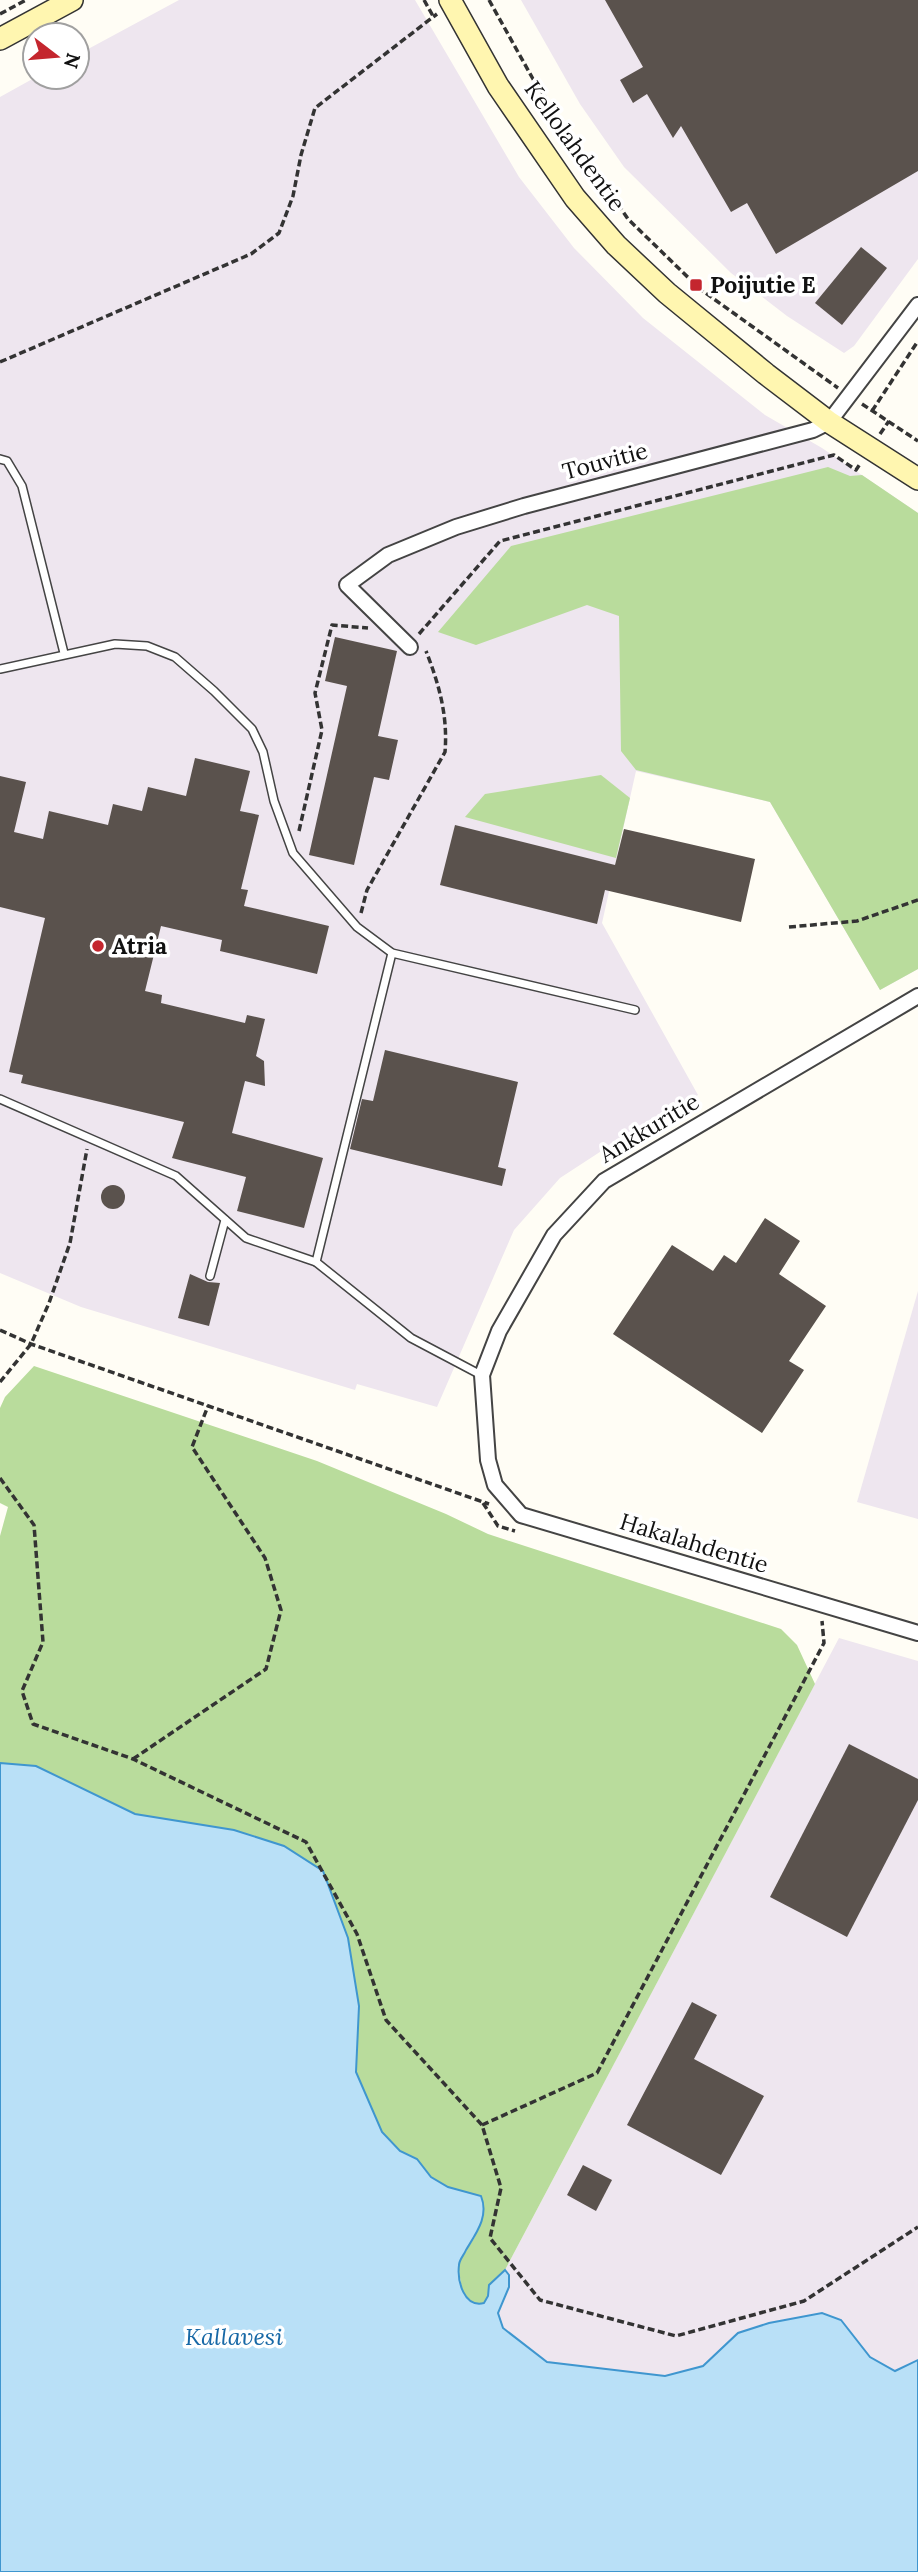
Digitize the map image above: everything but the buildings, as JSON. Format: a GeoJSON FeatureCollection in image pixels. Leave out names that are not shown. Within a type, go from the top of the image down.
{"type":"FeatureCollection","features":[{"type":"Feature","properties":{"kind":"street"},"geometry":{"type":"LineString","coordinates":[[0,38],[72,0]]}},
{"type":"Feature","properties":{"kind":"street","name":"Kellolahdentie"},"geometry":{"type":"LineString","coordinates":[[450,0],[506,97],[575,198],[616,245],[667,293],[766,374],[830,422],[918,479]]}},
{"type":"Feature","properties":{"kind":"street"},"geometry":{"type":"LineString","coordinates":[[830,422],[918,305]]}},
{"type":"Feature","properties":{"kind":"street","name":"Touvitie"},"geometry":{"type":"LineString","coordinates":[[410,647],[347,585],[387,555],[456,527],[524,506],[813,430],[830,422]]}},
{"type":"Feature","properties":{"kind":"street","name":"Ankkuritie"},"geometry":{"type":"LineString","coordinates":[[521,1515],[495,1485],[488,1460],[482,1375],[499,1331],[554,1235],[604,1181],[918,996]]}},
{"type":"Feature","properties":{"kind":"street","name":"Hakalahdentie"},"geometry":{"type":"LineString","coordinates":[[521,1515],[918,1633]]}},
{"type":"Feature","properties":{"kind":"lane"},"geometry":{"type":"LineString","coordinates":[[0,459],[7,461],[22,486],[64,653]]}},
{"type":"Feature","properties":{"kind":"lane"},"geometry":{"type":"LineString","coordinates":[[0,669],[115,644],[147,646],[175,657],[214,691],[251,729],[263,752],[274,801],[293,853],[357,927],[392,953],[635,1010]]}},
{"type":"Feature","properties":{"kind":"lane"},"geometry":{"type":"LineString","coordinates":[[316,1262],[392,953]]}},
{"type":"Feature","properties":{"kind":"lane"},"geometry":{"type":"LineString","coordinates":[[0,1100],[176,1176],[246,1238],[316,1262],[411,1338],[482,1375]]}},
{"type":"Feature","properties":{"kind":"lane"},"geometry":{"type":"LineString","coordinates":[[210,1276],[225,1220]]}},
{"type":"Feature","properties":{"kind":"path"},"geometry":{"type":"LineString","coordinates":[[0,14],[26,0]]}},
{"type":"Feature","properties":{"kind":"path"},"geometry":{"type":"LineString","coordinates":[[0,362],[251,254],[279,233],[293,196],[315,108],[433,16],[424,0]]}},
{"type":"Feature","properties":{"kind":"path"},"geometry":{"type":"LineString","coordinates":[[489,0],[533,79],[628,219],[700,289],[918,441]]}},
{"type":"Feature","properties":{"kind":"path"},"geometry":{"type":"LineString","coordinates":[[872,411],[918,341]]}},
{"type":"Feature","properties":{"kind":"path"},"geometry":{"type":"LineString","coordinates":[[357,927],[367,890],[445,752],[447,733],[439,685],[418,633],[500,541],[834,455],[856,470],[888,421]]}},
{"type":"Feature","properties":{"kind":"path"},"geometry":{"type":"LineString","coordinates":[[293,853],[322,730],[315,693],[332,625],[392,630]]}},
{"type":"Feature","properties":{"kind":"path"},"geometry":{"type":"LineString","coordinates":[[789,927],[857,921],[918,900]]}},
{"type":"Feature","properties":{"kind":"path"},"geometry":{"type":"LineString","coordinates":[[0,1382],[31,1344],[49,1303],[70,1243],[89,1138]]}},
{"type":"Feature","properties":{"kind":"path"},"geometry":{"type":"LineString","coordinates":[[0,1330],[31,1344],[521,1515]]}},
{"type":"Feature","properties":{"kind":"path"},"geometry":{"type":"LineString","coordinates":[[133,1759],[267,1669],[281,1610],[265,1558],[192,1447],[208,1406]]}},
{"type":"Feature","properties":{"kind":"path"},"geometry":{"type":"LineString","coordinates":[[0,1478],[34,1525],[43,1642],[22,1691],[33,1724],[133,1759],[306,1842],[357,1934],[386,2020],[482,2125],[501,2188],[490,2238],[540,2300],[676,2336],[804,2301],[918,2227]]}},
{"type":"Feature","properties":{"kind":"path"},"geometry":{"type":"LineString","coordinates":[[482,2125],[597,2073],[824,1643],[822,1622],[830,1607]]}},
{"type":"Feature","properties":{"kind":"shaded area","name":"Atria"},"geometry":{"type":"Polygon","coordinates":[[[179,0],[415,0],[519,177],[574,248],[643,318],[765,415],[822,448],[918,513],[918,969],[880,990],[770,802],[636,771],[602,923],[698,1095],[560,1178],[514,1230],[437,1407],[357,1384],[355,1390],[81,1307],[0,1273],[0,97],[21,85],[21,91],[91,91],[91,47],[179,0]]]}},
{"type":"Feature","properties":{"kind":"shaded area"},"geometry":{"type":"Polygon","coordinates":[[[521,0],[918,0],[918,259],[854,346],[844,353],[787,316],[731,273],[624,167],[580,104],[521,0]]]}},
{"type":"Feature","properties":{"kind":"shaded area"},"geometry":{"type":"Polygon","coordinates":[[[918,1291],[918,1519],[857,1502],[918,1291]]]}},
{"type":"Feature","properties":{"kind":"shaded area"},"geometry":{"type":"Polygon","coordinates":[[[839,1638],[918,1661],[918,2360],[896,2372],[870,2358],[841,2320],[739,2333],[703,2366],[665,2376],[547,2362],[503,2328],[498,2313],[505,2299],[509,2275],[505,2270],[839,1638]]]}},
{"type":"Feature","properties":{"kind":"green space"},"geometry":{"type":"Polygon","coordinates":[[[828,467],[850,476],[862,475],[918,513],[918,969],[880,990],[770,802],[636,770],[621,751],[619,616],[587,605],[476,645],[438,632],[511,546],[828,467]]]}},
{"type":"Feature","properties":{"kind":"green space"},"geometry":{"type":"Polygon","coordinates":[[[601,775],[630,798],[616,858],[465,817],[485,794],[601,775]]]}},
{"type":"Feature","properties":{"kind":"green space"},"geometry":{"type":"Polygon","coordinates":[[[34,1366],[317,1461],[488,1534],[781,1629],[797,1645],[815,1684],[505,2270],[489,2285],[484,2303],[470,2302],[466,2297],[461,2285],[458,2263],[475,2237],[481,2196],[448,2187],[431,2177],[417,2159],[400,2151],[382,2132],[356,2072],[359,2006],[234,1830],[135,1814],[36,1767],[0,1763],[0,1536],[8,1507],[0,1503],[0,1408],[5,1397],[34,1366]]]}},
{"type":"Feature","properties":{"kind":"water","name":"Kallavesi"},"geometry":{"type":"Polygon","coordinates":[[[0,1763],[36,1766],[135,1814],[234,1830],[284,1846],[323,1871],[348,1938],[359,2006],[356,2072],[382,2132],[400,2151],[417,2159],[431,2177],[448,2187],[481,2196],[484,2210],[481,2224],[459,2263],[463,2292],[471,2301],[484,2303],[489,2285],[505,2270],[509,2275],[509,2287],[498,2313],[503,2328],[547,2362],[665,2376],[703,2366],[738,2333],[769,2323],[822,2313],[841,2320],[870,2357],[895,2371],[918,2360],[918,2572],[0,2572],[0,1763]]]}},
{"type":"Feature","properties":{"kind":"place","name":"Poijutie E"},"geometry":{"type":"Point","coordinates":[696,285]}},
{"type":"Feature","properties":{"kind":"place","name":"Atria"},"geometry":{"type":"Point","coordinates":[98,946]}}]}
